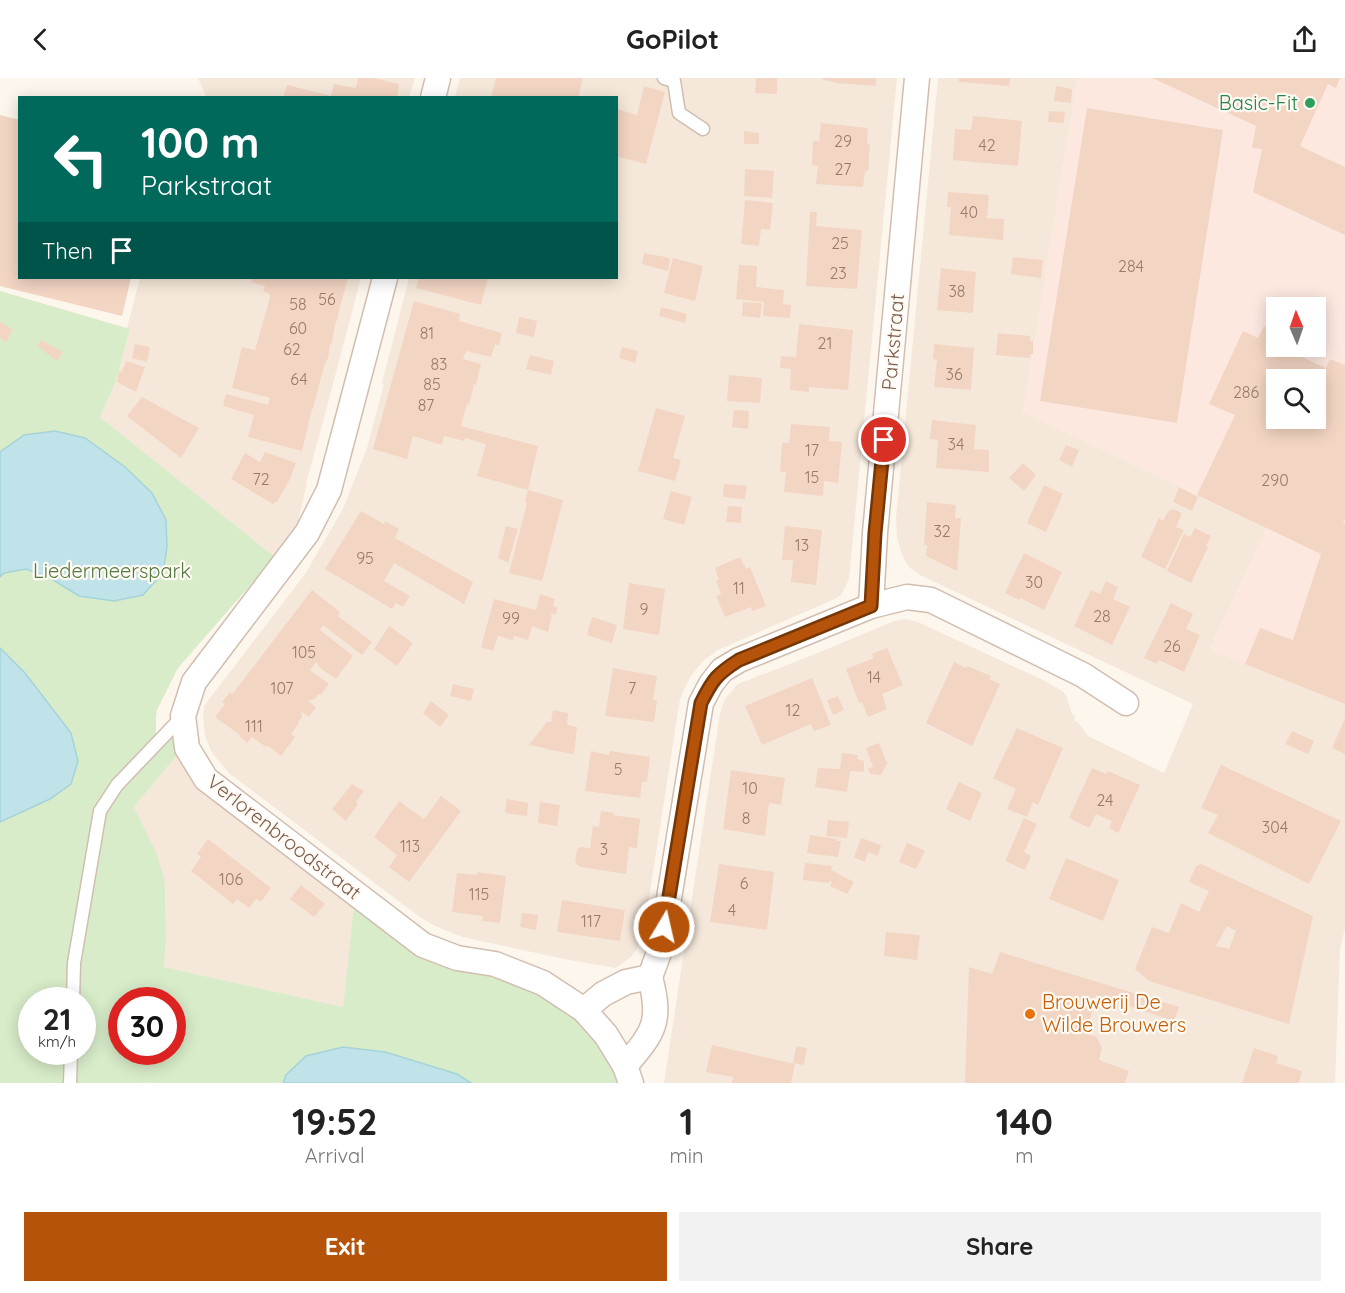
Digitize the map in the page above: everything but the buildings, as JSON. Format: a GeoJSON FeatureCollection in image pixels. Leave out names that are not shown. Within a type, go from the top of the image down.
{"type":"FeatureCollection","features":[{"type":"Feature","properties":{"kind":"street"},"geometry":{"type":"LineString","coordinates":[[434,96],[438,78]]}},
{"type":"Feature","properties":{"kind":"street","name":"Parkstraat"},"geometry":{"type":"LineString","coordinates":[[871,606],[875,533],[917,78]]}},
{"type":"Feature","properties":{"kind":"street","name":"Verlorenbroodstraat"},"geometry":{"type":"LineString","coordinates":[[385,279],[329,490],[307,532],[194,682],[183,716],[187,748],[206,779],[423,945],[458,958],[495,964],[543,983],[584,1010],[606,1035],[628,1075]]}},
{"type":"Feature","properties":{"kind":"street"},"geometry":{"type":"LineString","coordinates":[[628,1075],[656,1021],[656,997],[650,977],[661,947],[701,703],[722,670],[739,660],[871,606],[907,597],[931,600],[1083,675],[1125,703]]}},
{"type":"Feature","properties":{"kind":"street"},"geometry":{"type":"LineString","coordinates":[[584,1010],[603,994],[626,982],[650,977]]}},
{"type":"Feature","properties":{"kind":"lane"},"geometry":{"type":"LineString","coordinates":[[664,78],[674,81],[679,113],[703,129]]}},
{"type":"Feature","properties":{"kind":"lane"},"geometry":{"type":"LineString","coordinates":[[73,987],[74,963],[100,811],[117,785],[183,716]]}},
{"type":"Feature","properties":{"kind":"lane"},"geometry":{"type":"LineString","coordinates":[[70,1083],[71,1065]]}},
{"type":"Feature","properties":{"kind":"shaded area"},"geometry":{"type":"Polygon","coordinates":[[[198,78],[415,78],[410,96],[206,96],[198,78]]]}},
{"type":"Feature","properties":{"kind":"shaded area"},"geometry":{"type":"Polygon","coordinates":[[[460,78],[897,78],[849,579],[837,598],[718,650],[704,660],[690,677],[680,699],[643,936],[632,956],[616,968],[462,937],[435,926],[421,918],[230,774],[212,753],[205,736],[204,706],[305,574],[343,509],[367,448],[409,279],[618,279],[618,96],[455,96],[460,78]]]}},
{"type":"Feature","properties":{"kind":"shaded area"},"geometry":{"type":"Polygon","coordinates":[[[938,78],[1078,78],[1023,412],[1267,528],[1210,649],[1345,704],[1345,928],[1340,950],[1335,1083],[664,1083],[720,713],[725,699],[738,684],[894,621],[906,619],[918,622],[1062,691],[1075,716],[1074,720],[1088,736],[1164,773],[1193,704],[920,575],[909,567],[903,557],[897,538],[896,518],[938,78]]]}},
{"type":"Feature","properties":{"kind":"shaded area"},"geometry":{"type":"Polygon","coordinates":[[[1078,78],[1345,78],[1345,704],[1210,650],[1266,528],[1023,412],[1078,78]]]}},
{"type":"Feature","properties":{"kind":"shaded area"},"geometry":{"type":"Polygon","coordinates":[[[140,279],[361,279],[306,483],[298,522],[275,557],[100,417],[116,381],[130,329],[127,328],[140,279]]]}},
{"type":"Feature","properties":{"kind":"shaded area"},"geometry":{"type":"Polygon","coordinates":[[[178,754],[354,904],[343,1007],[164,967],[165,883],[134,807],[178,754]]]}},
{"type":"Feature","properties":{"kind":"green space","name":"Liedermeerspark"},"geometry":{"type":"Polygon","coordinates":[[[0,291],[130,329],[116,381],[100,417],[275,557],[178,668],[157,710],[156,739],[171,734],[178,754],[134,807],[157,854],[165,883],[164,967],[343,1007],[354,904],[579,1014],[624,1083],[0,1083],[0,291]]]}},
{"type":"Feature","properties":{"kind":"water"},"geometry":{"type":"Polygon","coordinates":[[[55,431],[85,438],[125,467],[152,493],[166,520],[167,547],[163,573],[143,595],[114,601],[79,596],[50,578],[26,569],[4,573],[0,577],[0,452],[24,435],[55,431]]]}},
{"type":"Feature","properties":{"kind":"water"},"geometry":{"type":"Polygon","coordinates":[[[0,648],[25,673],[71,733],[78,761],[71,784],[50,799],[0,822],[0,648]]]}},
{"type":"Feature","properties":{"kind":"water"},"geometry":{"type":"Polygon","coordinates":[[[343,1047],[385,1052],[457,1074],[471,1083],[283,1083],[286,1075],[306,1056],[343,1047]]]}},
{"type":"Feature","properties":{"kind":"place","name":"Basic-Fit"},"geometry":{"type":"Point","coordinates":[1310,103]}},
{"type":"Feature","properties":{"kind":"place","name":"Brouwerij De Wilde Brouwers"},"geometry":{"type":"Point","coordinates":[1030,1014]}},
{"type":"Feature","properties":{"kind":"route"},"geometry":{"type":"LineString","coordinates":[[664,927],[701,703],[722,670],[739,660],[871,606],[884,440]]}}]}
